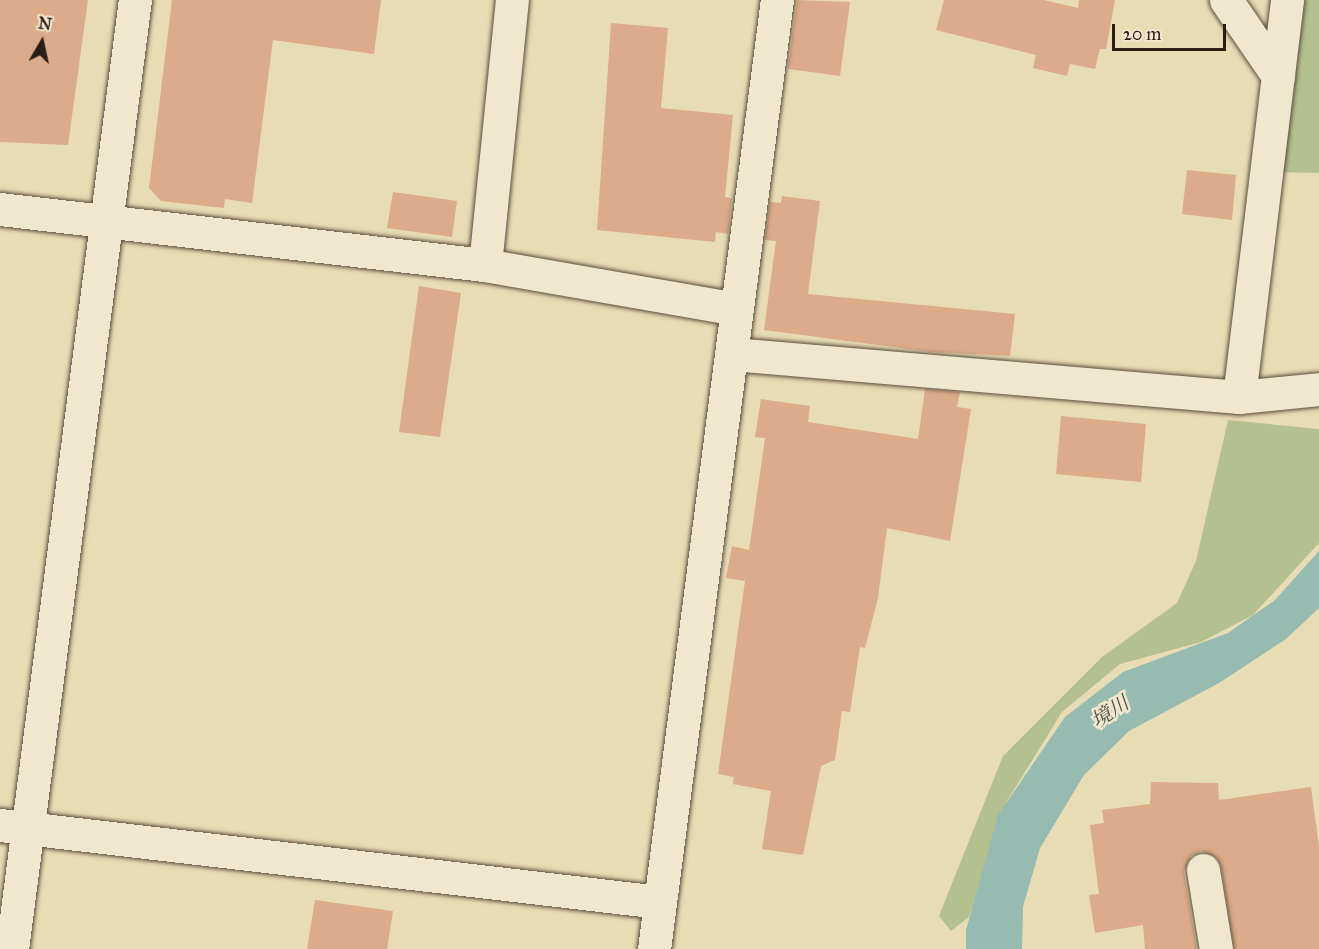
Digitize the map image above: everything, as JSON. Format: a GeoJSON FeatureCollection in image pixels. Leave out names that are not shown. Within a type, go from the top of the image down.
{"type":"FeatureCollection","features":[{"type":"Feature","properties":{"kind":"street"},"geometry":{"type":"LineString","coordinates":[[12,949],[14,827],[108,221],[135,0]]}},
{"type":"Feature","properties":{"kind":"street"},"geometry":{"type":"LineString","coordinates":[[484,265],[512,0]]}},
{"type":"Feature","properties":{"kind":"street"},"geometry":{"type":"LineString","coordinates":[[654,949],[777,0]]}},
{"type":"Feature","properties":{"kind":"street"},"geometry":{"type":"LineString","coordinates":[[1226,0],[1278,76]]}},
{"type":"Feature","properties":{"kind":"street"},"geometry":{"type":"LineString","coordinates":[[1239,397],[1287,0]]}},
{"type":"Feature","properties":{"kind":"street"},"geometry":{"type":"LineString","coordinates":[[0,209],[484,265],[736,309]]}},
{"type":"Feature","properties":{"kind":"street"},"geometry":{"type":"LineString","coordinates":[[732,354],[1239,397],[1319,389]]}},
{"type":"Feature","properties":{"kind":"street"},"geometry":{"type":"LineString","coordinates":[[14,827],[659,902]]}},
{"type":"Feature","properties":{"kind":"street"},"geometry":{"type":"LineString","coordinates":[[1203,870],[1216,949]]}},
{"type":"Feature","properties":{"kind":"green space"},"geometry":{"type":"Polygon","coordinates":[[[1297,0],[1319,0],[1319,173],[1271,172],[1297,0]]]}},
{"type":"Feature","properties":{"kind":"green space"},"geometry":{"type":"Polygon","coordinates":[[[1228,420],[1319,429],[1319,543],[1253,615],[1201,642],[1120,664],[1062,712],[1007,801],[969,917],[951,931],[939,916],[1003,756],[1102,657],[1177,603],[1196,561],[1228,420]]]}},
{"type":"Feature","properties":{"kind":"water","name":"境川"},"geometry":{"type":"Polygon","coordinates":[[[1319,551],[1319,608],[1286,639],[1219,683],[1129,731],[1084,775],[1040,848],[1023,907],[1022,949],[966,949],[966,930],[998,815],[1065,717],[1123,672],[1228,633],[1275,600],[1319,551]]]}},
{"type":"Feature","properties":{"kind":"building"},"geometry":{"type":"Polygon","coordinates":[[[0,0],[88,0],[68,145],[0,142],[0,0]]]}},
{"type":"Feature","properties":{"kind":"building"},"geometry":{"type":"Polygon","coordinates":[[[172,0],[381,0],[374,54],[273,40],[252,203],[225,199],[224,208],[161,201],[149,188],[172,0]]]}},
{"type":"Feature","properties":{"kind":"building"},"geometry":{"type":"Polygon","coordinates":[[[797,0],[850,2],[840,76],[788,69],[797,0]]]}},
{"type":"Feature","properties":{"kind":"building"},"geometry":{"type":"Polygon","coordinates":[[[944,0],[1044,0],[1078,8],[1079,0],[1115,0],[1106,49],[1100,49],[1095,69],[1070,64],[1067,76],[1033,68],[1036,55],[936,30],[944,0]]]}},
{"type":"Feature","properties":{"kind":"building"},"geometry":{"type":"Polygon","coordinates":[[[611,23],[668,28],[661,108],[733,115],[725,197],[732,198],[728,234],[716,232],[715,242],[597,230],[611,23]]]}},
{"type":"Feature","properties":{"kind":"building"},"geometry":{"type":"Polygon","coordinates":[[[1187,170],[1236,175],[1232,220],[1182,214],[1187,170]]]}},
{"type":"Feature","properties":{"kind":"building"},"geometry":{"type":"Polygon","coordinates":[[[393,192],[457,201],[452,237],[387,228],[393,192]]]}},
{"type":"Feature","properties":{"kind":"building"},"geometry":{"type":"Polygon","coordinates":[[[782,196],[820,201],[808,294],[1015,314],[1010,356],[931,352],[764,330],[776,241],[765,240],[770,202],[781,203],[782,196]]]}},
{"type":"Feature","properties":{"kind":"building"},"geometry":{"type":"Polygon","coordinates":[[[419,286],[461,293],[440,437],[399,432],[419,286]]]}},
{"type":"Feature","properties":{"kind":"building"},"geometry":{"type":"Polygon","coordinates":[[[925,389],[960,392],[957,407],[971,409],[950,541],[887,528],[878,598],[865,648],[860,647],[850,712],[842,711],[835,760],[821,766],[803,855],[762,849],[771,791],[733,784],[734,777],[718,774],[745,581],[726,578],[732,546],[749,550],[765,438],[755,437],[761,399],[810,406],[808,422],[918,439],[925,389]]]}},
{"type":"Feature","properties":{"kind":"building"},"geometry":{"type":"Polygon","coordinates":[[[1061,416],[1146,424],[1141,482],[1056,474],[1061,416]]]}},
{"type":"Feature","properties":{"kind":"building"},"geometry":{"type":"Polygon","coordinates":[[[1151,782],[1218,783],[1219,800],[1311,787],[1319,847],[1319,949],[1234,949],[1221,866],[1217,858],[1201,851],[1191,856],[1184,872],[1197,949],[1145,949],[1143,925],[1095,933],[1089,895],[1099,894],[1090,825],[1104,823],[1102,810],[1150,804],[1151,782]]]}},
{"type":"Feature","properties":{"kind":"building"},"geometry":{"type":"Polygon","coordinates":[[[315,900],[393,911],[387,949],[307,949],[315,900]]]}}]}
